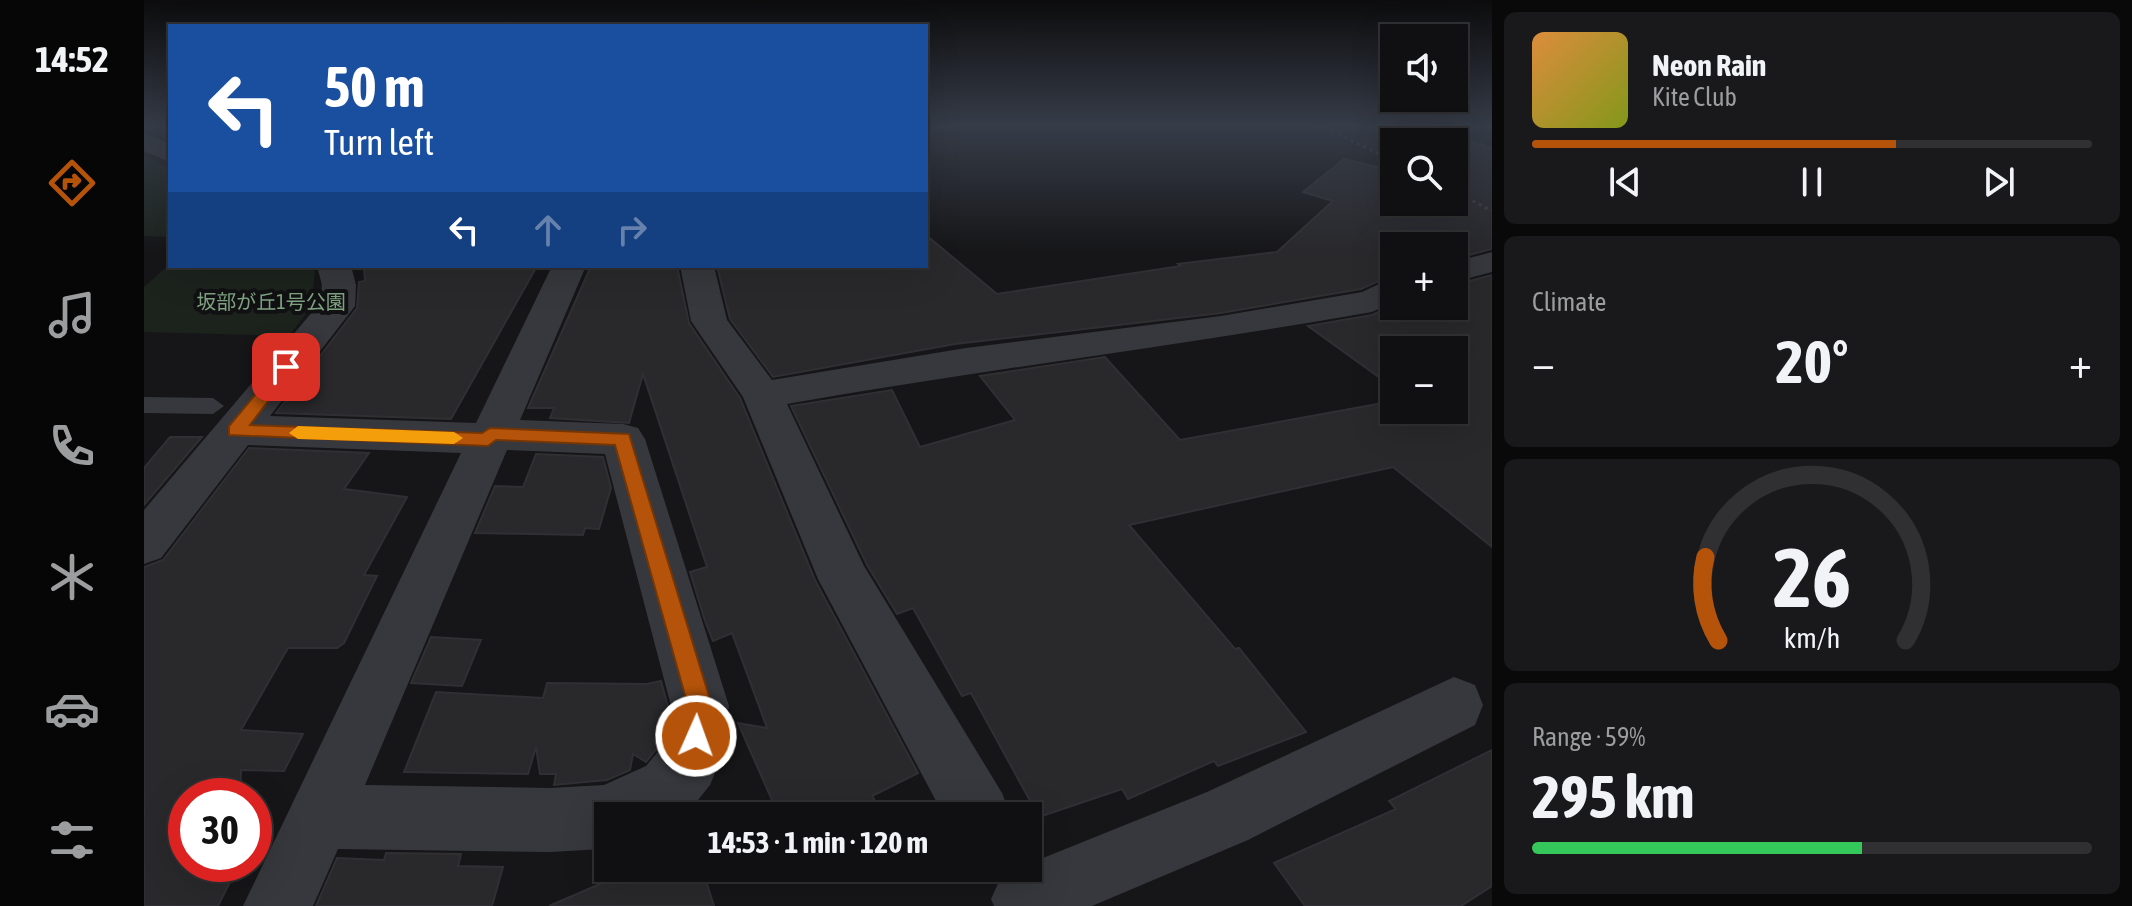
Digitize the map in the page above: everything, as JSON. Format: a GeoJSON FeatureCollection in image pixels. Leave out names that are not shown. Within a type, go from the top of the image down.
{"type":"FeatureCollection","features":[{"type":"Feature","properties":{"kind":"street"},"geometry":{"type":"LineString","coordinates":[[1468,268],[1492,262]]}},
{"type":"Feature","properties":{"kind":"street"},"geometry":{"type":"LineString","coordinates":[[144,544],[224,418],[337,306],[339,285],[335,268]]}},
{"type":"Feature","properties":{"kind":"street"},"geometry":{"type":"LineString","coordinates":[[278,906],[568,268]]}},
{"type":"Feature","properties":{"kind":"street"},"geometry":{"type":"LineString","coordinates":[[697,268],[709,321],[762,395],[844,579],[971,802]]}},
{"type":"Feature","properties":{"kind":"street"},"geometry":{"type":"LineString","coordinates":[[762,395],[966,360],[1221,327],[1372,301],[1380,296]]}},
{"type":"Feature","properties":{"kind":"street"},"geometry":{"type":"LineString","coordinates":[[224,418],[489,437],[623,439],[700,706],[688,763],[668,788],[640,805],[604,817],[550,820],[319,816]]}},
{"type":"Feature","properties":{"kind":"street"},"geometry":{"type":"LineString","coordinates":[[1022,891],[1225,817],[1454,705]]}},
{"type":"Feature","properties":{"kind":"lane"},"geometry":{"type":"LineString","coordinates":[[144,405],[224,418]]}},
{"type":"Feature","properties":{"kind":"path"},"geometry":{"type":"LineString","coordinates":[[1468,198],[1492,211]]}},
{"type":"Feature","properties":{"kind":"green space","name":"坂部が丘1号公園"},"geometry":{"type":"Polygon","coordinates":[[[144,167],[167,167],[168,237],[144,236],[144,167]]]}},
{"type":"Feature","properties":{"kind":"green space","name":"坂部が丘1号公園"},"geometry":{"type":"Polygon","coordinates":[[[168,266],[311,268],[315,272],[311,307],[289,336],[144,332],[144,287],[168,266]]]}},
{"type":"Feature","properties":{"kind":"building"},"geometry":{"type":"Polygon","coordinates":[[[1334,167],[1378,167],[1380,216],[1468,216],[1468,167],[1492,167],[1492,249],[1468,255],[1468,232],[1380,232],[1380,280],[1361,289],[1221,313],[955,344],[773,377],[730,319],[717,268],[928,268],[928,237],[997,294],[1181,266],[1178,264],[1277,252],[1333,201],[1303,192],[1334,167]]]}},
{"type":"Feature","properties":{"kind":"building"},"geometry":{"type":"Polygon","coordinates":[[[364,268],[536,268],[451,419],[276,413],[357,308],[359,282],[365,281],[364,268]]]}},
{"type":"Feature","properties":{"kind":"building"},"geometry":{"type":"Polygon","coordinates":[[[590,268],[677,268],[689,323],[740,398],[815,580],[918,773],[872,796],[876,802],[773,802],[738,723],[767,728],[732,633],[713,641],[705,621],[690,572],[707,567],[643,374],[629,423],[550,418],[554,408],[528,408],[590,268]]]}},
{"type":"Feature","properties":{"kind":"building"},"geometry":{"type":"Polygon","coordinates":[[[1492,275],[1492,547],[1393,467],[1129,525],[1235,649],[1239,648],[1306,732],[1218,766],[1214,761],[1128,799],[1122,789],[1042,816],[1042,802],[1031,802],[971,693],[962,696],[913,608],[897,614],[867,565],[791,406],[892,390],[920,447],[1015,420],[980,376],[1105,357],[1180,440],[1380,404],[1380,424],[1468,424],[1468,336],[1380,336],[1380,378],[1308,326],[1380,311],[1380,320],[1468,320],[1468,281],[1492,275]]]}},
{"type":"Feature","properties":{"kind":"building"},"geometry":{"type":"Polygon","coordinates":[[[170,437],[202,437],[144,505],[144,468],[170,437]]]}},
{"type":"Feature","properties":{"kind":"building"},"geometry":{"type":"Polygon","coordinates":[[[249,448],[369,453],[344,489],[407,497],[364,575],[377,576],[344,643],[337,648],[288,648],[241,730],[303,734],[284,771],[241,770],[241,778],[168,778],[168,882],[230,882],[218,906],[144,906],[144,567],[163,560],[249,448]]]}},
{"type":"Feature","properties":{"kind":"building"},"geometry":{"type":"Polygon","coordinates":[[[536,454],[603,457],[611,488],[599,529],[585,528],[583,535],[475,533],[495,486],[523,487],[536,454]]]}},
{"type":"Feature","properties":{"kind":"building"},"geometry":{"type":"Polygon","coordinates":[[[431,637],[481,640],[462,686],[411,683],[431,637]]]}},
{"type":"Feature","properties":{"kind":"building"},"geometry":{"type":"Polygon","coordinates":[[[661,681],[668,706],[658,747],[646,762],[633,754],[630,770],[607,780],[554,785],[556,774],[540,774],[536,747],[528,774],[404,772],[436,692],[543,698],[547,683],[647,684],[661,681]]]}},
{"type":"Feature","properties":{"kind":"building"},"geometry":{"type":"Polygon","coordinates":[[[1492,750],[1492,886],[1461,906],[1305,906],[1274,863],[1396,809],[1389,801],[1492,750]]]}},
{"type":"Feature","properties":{"kind":"building"},"geometry":{"type":"Polygon","coordinates":[[[386,853],[461,854],[458,866],[503,867],[492,906],[316,906],[337,858],[384,860],[386,853]]]}},
{"type":"Feature","properties":{"kind":"building"},"geometry":{"type":"Polygon","coordinates":[[[605,882],[706,882],[714,906],[549,906],[605,882]]]}},
{"type":"Feature","properties":{"kind":"slow traffic"},"geometry":{"type":"LineString","coordinates":[[298,433],[454,438]]}},
{"type":"Feature","properties":{"kind":"route"},"geometry":{"type":"LineString","coordinates":[[286,367],[235,430],[488,439],[490,434],[623,439],[700,706],[696,736]]}}]}
